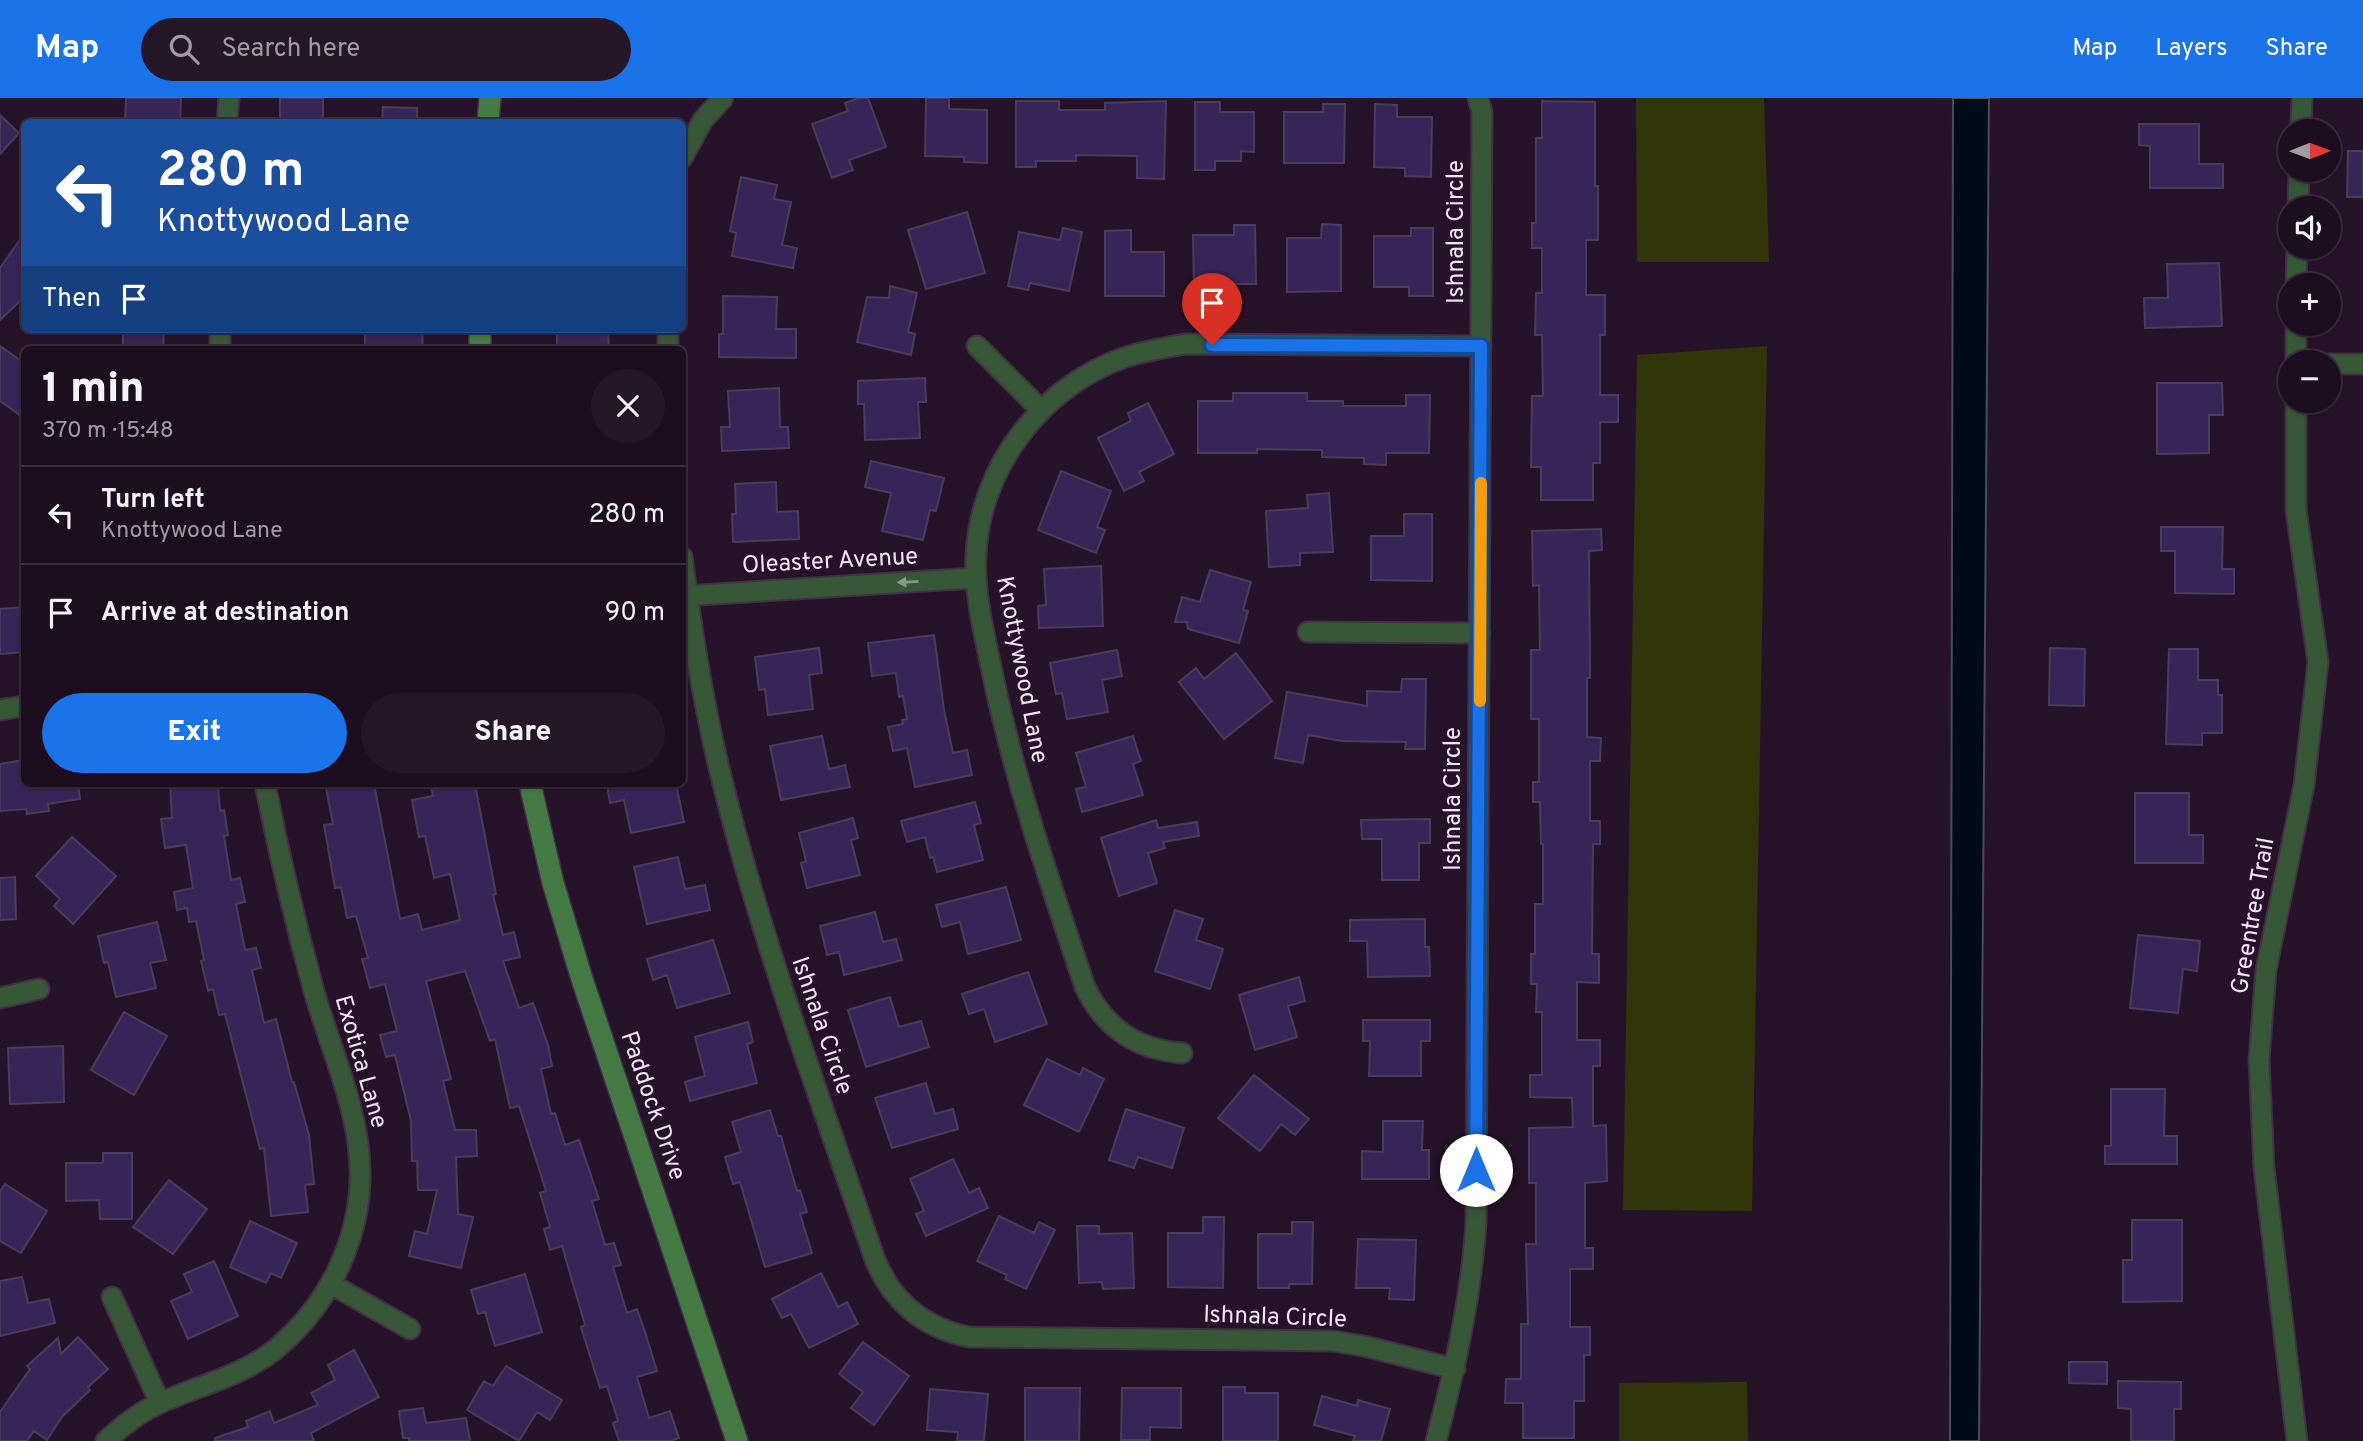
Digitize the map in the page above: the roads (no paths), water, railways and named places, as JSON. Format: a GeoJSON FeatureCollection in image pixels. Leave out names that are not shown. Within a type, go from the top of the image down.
{"type":"FeatureCollection","features":[{"type":"Feature","properties":{"kind":"street"},"geometry":{"type":"LineString","coordinates":[[227,119],[229,98]]}},
{"type":"Feature","properties":{"kind":"street"},"geometry":{"type":"LineString","coordinates":[[488,119],[490,98]]}},
{"type":"Feature","properties":{"kind":"street"},"geometry":{"type":"LineString","coordinates":[[686,150],[695,132],[723,98]]}},
{"type":"Feature","properties":{"kind":"street","name":"Ishnala Circle"},"geometry":{"type":"LineString","coordinates":[[686,607],[720,774],[773,959],[874,1257],[886,1283],[905,1306],[935,1326],[970,1337],[1333,1341],[1455,1369],[1466,1318],[1476,1223],[1482,112],[1478,98]]}},
{"type":"Feature","properties":{"kind":"street"},"geometry":{"type":"LineString","coordinates":[[2301,119],[2302,98]]}},
{"type":"Feature","properties":{"kind":"street"},"geometry":{"type":"LineString","coordinates":[[977,346],[1041,410]]}},
{"type":"Feature","properties":{"kind":"street","name":"Knottywood Lane"},"geometry":{"type":"LineString","coordinates":[[1182,1053],[1154,1049],[1129,1038],[1107,1021],[1085,987],[1021,791],[981,617],[976,553],[981,521],[990,491],[1003,461],[1020,434],[1041,410],[1067,388],[1094,371],[1123,358],[1175,346],[1481,346]]}},
{"type":"Feature","properties":{"kind":"street"},"geometry":{"type":"LineString","coordinates":[[2341,364],[2363,364]]}},
{"type":"Feature","properties":{"kind":"street","name":"Greentree Trail"},"geometry":{"type":"LineString","coordinates":[[2296,413],[2296,510],[2318,662],[2304,785],[2266,970],[2259,1060],[2264,1168],[2297,1441]]}},
{"type":"Feature","properties":{"kind":"street","name":"Oleaster Avenue"},"geometry":{"type":"LineString","coordinates":[[686,597],[976,578]]}},
{"type":"Feature","properties":{"kind":"street"},"geometry":{"type":"LineString","coordinates":[[1308,632],[1480,633]]}},
{"type":"Feature","properties":{"kind":"street"},"geometry":{"type":"LineString","coordinates":[[0,710],[21,706]]}},
{"type":"Feature","properties":{"kind":"street","name":"Exotica Lane"},"geometry":{"type":"LineString","coordinates":[[106,1441],[128,1422],[160,1403],[237,1374],[264,1357],[301,1326],[331,1284],[350,1240],[360,1177],[358,1145],[352,1113],[302,948],[266,787]]}},
{"type":"Feature","properties":{"kind":"street","name":"Paddock Drive"},"geometry":{"type":"LineString","coordinates":[[531,787],[554,883],[582,979],[737,1441]]}},
{"type":"Feature","properties":{"kind":"street"},"geometry":{"type":"LineString","coordinates":[[0,998],[39,989]]}},
{"type":"Feature","properties":{"kind":"street"},"geometry":{"type":"LineString","coordinates":[[331,1284],[410,1329]]}},
{"type":"Feature","properties":{"kind":"street"},"geometry":{"type":"LineString","coordinates":[[112,1297],[160,1403]]}},
{"type":"Feature","properties":{"kind":"street"},"geometry":{"type":"LineString","coordinates":[[1436,1441],[1455,1369]]}},
{"type":"Feature","properties":{"kind":"water"},"geometry":{"type":"Polygon","coordinates":[[[1953,98],[1989,98],[1979,1441],[1950,1441],[1953,98]]]}}]}
